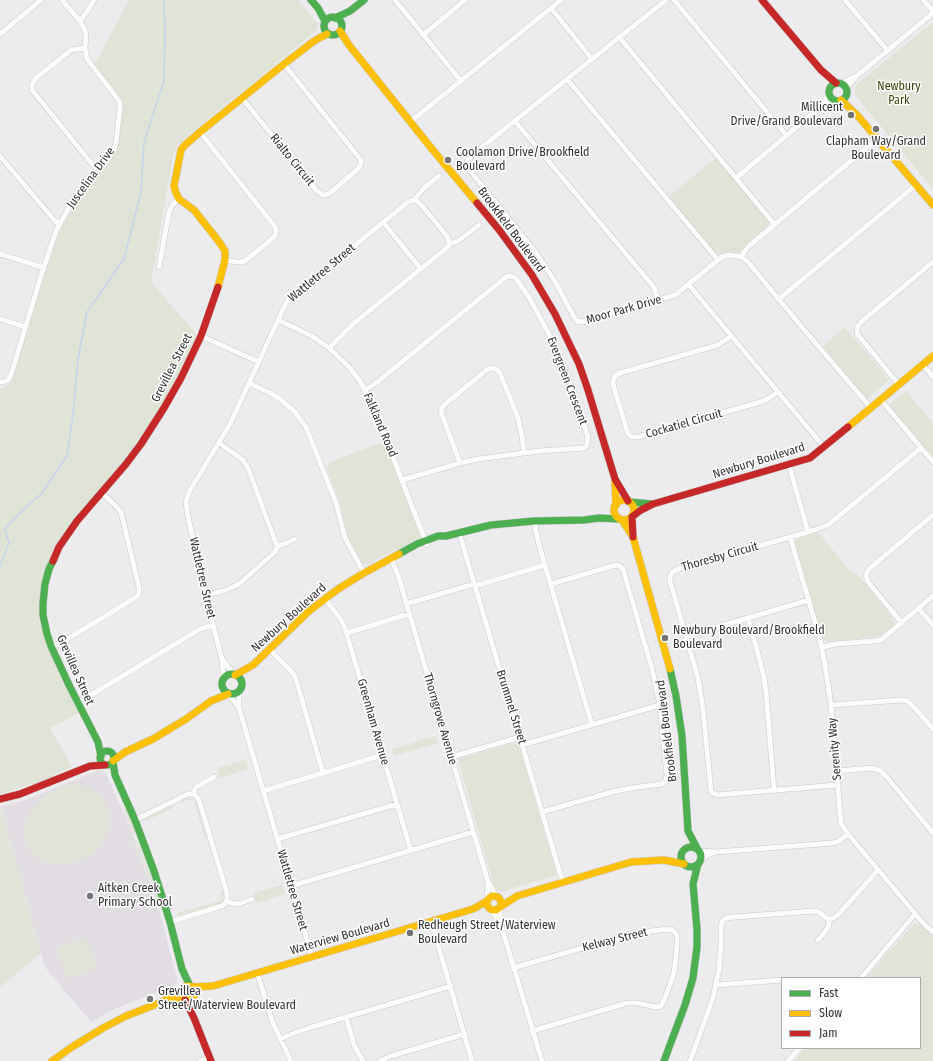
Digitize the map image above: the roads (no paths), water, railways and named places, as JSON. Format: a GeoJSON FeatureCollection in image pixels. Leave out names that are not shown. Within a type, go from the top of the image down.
{"type":"FeatureCollection","features":[{"type":"Feature","properties":{"kind":"street"},"geometry":{"type":"LineString","coordinates":[[0,34],[41,0]]}},
{"type":"Feature","properties":{"kind":"street","name":"Juscelina Drive"},"geometry":{"type":"LineString","coordinates":[[0,382],[8,381],[11,375],[56,231],[76,195],[81,191],[114,149],[116,143],[120,102],[87,59],[85,48],[86,35],[80,21],[62,0]]}},
{"type":"Feature","properties":{"kind":"street"},"geometry":{"type":"LineString","coordinates":[[80,21],[94,0]]}},
{"type":"Feature","properties":{"kind":"street","name":"Brookfield Boulevard"},"geometry":{"type":"LineString","coordinates":[[311,0],[500,231],[532,275],[552,308],[579,364],[615,479],[629,501]]}},
{"type":"Feature","properties":{"kind":"street"},"geometry":{"type":"LineString","coordinates":[[200,132],[276,228],[276,234],[274,237],[245,261],[236,262],[225,260],[225,251],[220,243],[194,210],[179,199],[174,186],[181,150],[200,132],[364,0]]}},
{"type":"Feature","properties":{"kind":"street"},"geometry":{"type":"LineString","coordinates":[[395,0],[460,81]]}},
{"type":"Feature","properties":{"kind":"street"},"geometry":{"type":"LineString","coordinates":[[423,35],[465,0]]}},
{"type":"Feature","properties":{"kind":"street"},"geometry":{"type":"LineString","coordinates":[[410,122],[561,0]]}},
{"type":"Feature","properties":{"kind":"street","name":"Moor Park Drive"},"geometry":{"type":"LineString","coordinates":[[666,0],[470,157],[467,162],[467,166],[537,254],[556,283],[575,320],[578,322],[676,295],[722,257],[728,255],[742,257]]}},
{"type":"Feature","properties":{"kind":"street"},"geometry":{"type":"LineString","coordinates":[[674,0],[786,135]]}},
{"type":"Feature","properties":{"kind":"street"},"geometry":{"type":"LineString","coordinates":[[762,0],[841,92],[858,116],[933,205]]}},
{"type":"Feature","properties":{"kind":"street"},"geometry":{"type":"LineString","coordinates":[[845,0],[887,50]]}},
{"type":"Feature","properties":{"kind":"street"},"geometry":{"type":"LineString","coordinates":[[736,178],[786,135],[841,92],[858,74],[933,12],[923,0]]}},
{"type":"Feature","properties":{"kind":"street"},"geometry":{"type":"LineString","coordinates":[[551,8],[592,59]]}},
{"type":"Feature","properties":{"kind":"street"},"geometry":{"type":"LineString","coordinates":[[619,38],[775,225]]}},
{"type":"Feature","properties":{"kind":"street"},"geometry":{"type":"LineString","coordinates":[[85,48],[76,48],[71,50],[47,69],[35,79],[32,84],[32,90],[92,164],[98,169]]}},
{"type":"Feature","properties":{"kind":"street","name":"Rialto Circuit"},"geometry":{"type":"LineString","coordinates":[[242,98],[319,193],[325,195],[336,188],[359,168],[361,164],[360,158],[284,64]]}},
{"type":"Feature","properties":{"kind":"street"},"geometry":{"type":"LineString","coordinates":[[821,70],[832,97],[841,92]]}},
{"type":"Feature","properties":{"kind":"street"},"geometry":{"type":"LineString","coordinates":[[567,79],[718,260]]}},
{"type":"Feature","properties":{"kind":"street"},"geometry":{"type":"LineString","coordinates":[[817,110],[832,86],[841,92]]}},
{"type":"Feature","properties":{"kind":"street"},"geometry":{"type":"LineString","coordinates":[[516,121],[653,286],[658,300]]}},
{"type":"Feature","properties":{"kind":"street"},"geometry":{"type":"LineString","coordinates":[[872,408],[742,257],[749,246],[877,139]]}},
{"type":"Feature","properties":{"kind":"street"},"geometry":{"type":"LineString","coordinates":[[0,156],[55,221],[60,224]]}},
{"type":"Feature","properties":{"kind":"street","name":"Wattletree Street"},"geometry":{"type":"LineString","coordinates":[[222,683],[222,659],[188,517],[186,502],[189,492],[230,424],[285,305],[291,297],[408,202],[414,200],[424,188],[439,176]]}},
{"type":"Feature","properties":{"kind":"street"},"geometry":{"type":"LineString","coordinates":[[779,300],[916,185]]}},
{"type":"Feature","properties":{"kind":"street"},"geometry":{"type":"LineString","coordinates":[[159,267],[169,212],[173,204],[179,199]]}},
{"type":"Feature","properties":{"kind":"street"},"geometry":{"type":"LineString","coordinates":[[414,200],[419,203],[447,236],[450,244]]}},
{"type":"Feature","properties":{"kind":"street"},"geometry":{"type":"LineString","coordinates":[[383,222],[421,269]]}},
{"type":"Feature","properties":{"kind":"street"},"geometry":{"type":"LineString","coordinates":[[329,348],[353,324],[450,244],[478,225]]}},
{"type":"Feature","properties":{"kind":"street"},"geometry":{"type":"LineString","coordinates":[[0,254],[44,268]]}},
{"type":"Feature","properties":{"kind":"street","name":"Grevillea Street"},"geometry":{"type":"LineString","coordinates":[[105,754],[78,703],[51,646],[45,624],[43,609],[45,584],[49,569],[59,547],[78,521],[141,444],[181,378],[201,336],[215,296],[225,260]]}},
{"type":"Feature","properties":{"kind":"street"},"geometry":{"type":"LineString","coordinates":[[899,385],[859,336],[857,333],[857,328],[861,322],[933,262]]}},
{"type":"Feature","properties":{"kind":"street","name":"Evergreen Crescent"},"geometry":{"type":"LineString","coordinates":[[365,390],[376,383],[509,276],[514,277],[518,281],[530,299],[556,350],[581,415],[588,442],[586,446],[582,449],[524,453],[460,463],[402,480]]}},
{"type":"Feature","properties":{"kind":"street"},"geometry":{"type":"LineString","coordinates":[[689,285],[824,447]]}},
{"type":"Feature","properties":{"kind":"street"},"geometry":{"type":"LineString","coordinates":[[0,319],[25,327]]}},
{"type":"Feature","properties":{"kind":"street","name":"Falkland Road"},"geometry":{"type":"LineString","coordinates":[[278,320],[312,336],[329,348],[350,368],[365,390],[374,408],[426,543]]}},
{"type":"Feature","properties":{"kind":"street"},"geometry":{"type":"LineString","coordinates":[[201,336],[259,362]]}},
{"type":"Feature","properties":{"kind":"street","name":"Cockatiel Circuit"},"geometry":{"type":"LineString","coordinates":[[731,336],[718,345],[615,376],[613,384],[626,428],[630,436],[635,438],[764,401],[778,392]]}},
{"type":"Feature","properties":{"kind":"street","name":"Newbury Boulevard"},"geometry":{"type":"LineString","coordinates":[[632,517],[641,510],[653,504],[810,458],[933,356]]}},
{"type":"Feature","properties":{"kind":"street"},"geometry":{"type":"LineString","coordinates":[[923,365],[933,377]]}},
{"type":"Feature","properties":{"kind":"street"},"geometry":{"type":"LineString","coordinates":[[460,463],[441,410],[444,405],[492,368],[496,369],[500,373],[518,418],[524,453]]}},
{"type":"Feature","properties":{"kind":"street"},"geometry":{"type":"LineString","coordinates":[[249,384],[280,399],[295,412],[306,427],[336,503],[345,538],[364,573]]}},
{"type":"Feature","properties":{"kind":"street"},"geometry":{"type":"LineString","coordinates":[[881,400],[933,462]]}},
{"type":"Feature","properties":{"kind":"street"},"geometry":{"type":"LineString","coordinates":[[206,595],[223,591],[239,584],[276,550],[277,546],[248,468],[243,460],[219,443]]}},
{"type":"Feature","properties":{"kind":"street","name":"Thoresby Circuit"},"geometry":{"type":"LineString","coordinates":[[837,785],[717,795],[711,791],[698,678],[670,581],[670,576],[678,569],[808,532],[831,523],[921,448]]}},
{"type":"Feature","properties":{"kind":"street"},"geometry":{"type":"LineString","coordinates":[[789,465],[808,532]]}},
{"type":"Feature","properties":{"kind":"street","name":"Brookfield Boulevard"},"geometry":{"type":"LineString","coordinates":[[615,479],[615,506]]}},
{"type":"Feature","properties":{"kind":"street"},"geometry":{"type":"LineString","coordinates":[[51,646],[59,644],[135,598],[139,594],[139,587],[121,512],[102,493]]}},
{"type":"Feature","properties":{"kind":"street"},"geometry":{"type":"LineString","coordinates":[[621,501],[629,501],[634,507],[632,517],[621,520],[615,514],[615,506],[621,501]]}},
{"type":"Feature","properties":{"kind":"street","name":"Newbury Boulevard"},"geometry":{"type":"LineString","coordinates":[[629,501],[653,504]]}},
{"type":"Feature","properties":{"kind":"street","name":"Newbury Boulevard"},"geometry":{"type":"LineString","coordinates":[[599,518],[615,506]]}},
{"type":"Feature","properties":{"kind":"street"},"geometry":{"type":"LineString","coordinates":[[902,623],[868,582],[866,575],[869,569],[933,515]]}},
{"type":"Feature","properties":{"kind":"street","name":"Brookfield Boulevard"},"geometry":{"type":"LineString","coordinates":[[632,517],[633,537],[670,667],[676,696],[682,736],[688,831],[684,850]]}},
{"type":"Feature","properties":{"kind":"street","name":"Newbury Boulevard"},"geometry":{"type":"LineString","coordinates":[[234,675],[253,665],[298,621],[325,599],[364,573],[403,552],[426,543],[440,540],[446,536],[491,525],[534,521],[584,520],[599,518],[621,520]]}},
{"type":"Feature","properties":{"kind":"street","name":"Brookfield Boulevard"},"geometry":{"type":"LineString","coordinates":[[621,520],[633,537]]}},
{"type":"Feature","properties":{"kind":"street"},"geometry":{"type":"LineString","coordinates":[[534,521],[545,565],[592,725]]}},
{"type":"Feature","properties":{"kind":"street","name":"Brummel Street"},"geometry":{"type":"LineString","coordinates":[[460,532],[563,883]]}},
{"type":"Feature","properties":{"kind":"street","name":"Serenity Way"},"geometry":{"type":"LineString","coordinates":[[790,537],[822,647],[829,686],[841,823],[848,834],[923,924],[933,932]]}},
{"type":"Feature","properties":{"kind":"street"},"geometry":{"type":"LineString","coordinates":[[277,546],[295,539]]}},
{"type":"Feature","properties":{"kind":"street","name":"Thorngrove Avenue"},"geometry":{"type":"LineString","coordinates":[[391,558],[399,578],[488,882],[498,897]]}},
{"type":"Feature","properties":{"kind":"street"},"geometry":{"type":"LineString","coordinates":[[406,604],[545,565]]}},
{"type":"Feature","properties":{"kind":"street"},"geometry":{"type":"LineString","coordinates":[[542,812],[612,792],[664,783],[667,776],[660,705],[652,669],[623,569],[616,565],[551,584]]}},
{"type":"Feature","properties":{"kind":"street"},"geometry":{"type":"LineString","coordinates":[[822,647],[836,644],[879,640],[902,623],[933,596]]}},
{"type":"Feature","properties":{"kind":"street","name":"Greenham Avenue"},"geometry":{"type":"LineString","coordinates":[[325,599],[343,622],[411,851]]}},
{"type":"Feature","properties":{"kind":"street"},"geometry":{"type":"LineString","coordinates":[[687,636],[809,600]]}},
{"type":"Feature","properties":{"kind":"street"},"geometry":{"type":"LineString","coordinates":[[918,608],[933,625]]}},
{"type":"Feature","properties":{"kind":"street"},"geometry":{"type":"LineString","coordinates":[[346,633],[409,614]]}},
{"type":"Feature","properties":{"kind":"street"},"geometry":{"type":"LineString","coordinates":[[748,618],[761,663],[765,684],[774,790]]}},
{"type":"Feature","properties":{"kind":"street"},"geometry":{"type":"LineString","coordinates":[[78,703],[200,629],[213,625]]}},
{"type":"Feature","properties":{"kind":"street"},"geometry":{"type":"LineString","coordinates":[[270,650],[295,676],[323,773]]}},
{"type":"Feature","properties":{"kind":"street","name":"Wattletree Street"},"geometry":{"type":"LineString","coordinates":[[222,659],[234,675]]}},
{"type":"Feature","properties":{"kind":"street","name":"Newbury Boulevard"},"geometry":{"type":"LineString","coordinates":[[240,688],[253,665]]}},
{"type":"Feature","properties":{"kind":"street"},"geometry":{"type":"LineString","coordinates":[[0,799],[20,794],[90,766],[109,763],[125,752],[186,719],[211,700],[229,694],[235,694],[240,688],[240,679],[234,675],[227,676],[211,700]]}},
{"type":"Feature","properties":{"kind":"street"},"geometry":{"type":"LineString","coordinates":[[222,683],[224,690],[229,694]]}},
{"type":"Feature","properties":{"kind":"street","name":"Wattletree Street"},"geometry":{"type":"LineString","coordinates":[[240,688],[239,708],[312,957]]}},
{"type":"Feature","properties":{"kind":"street","name":"Wattletree Street"},"geometry":{"type":"LineString","coordinates":[[229,694],[239,708]]}},
{"type":"Feature","properties":{"kind":"street"},"geometry":{"type":"LineString","coordinates":[[831,705],[902,700],[907,701],[933,729]]}},
{"type":"Feature","properties":{"kind":"street"},"geometry":{"type":"LineString","coordinates":[[522,745],[660,705]]}},
{"type":"Feature","properties":{"kind":"street"},"geometry":{"type":"LineString","coordinates":[[451,758],[520,737]]}},
{"type":"Feature","properties":{"kind":"street"},"geometry":{"type":"LineString","coordinates":[[90,766],[105,754],[125,752]]}},
{"type":"Feature","properties":{"kind":"street"},"geometry":{"type":"LineString","coordinates":[[105,754],[114,757],[109,763]]}},
{"type":"Feature","properties":{"kind":"street"},"geometry":{"type":"LineString","coordinates":[[105,754],[102,762],[109,763]]}},
{"type":"Feature","properties":{"kind":"street"},"geometry":{"type":"LineString","coordinates":[[263,791],[383,755]]}},
{"type":"Feature","properties":{"kind":"street"},"geometry":{"type":"LineString","coordinates":[[109,763],[135,820],[154,871],[170,922],[182,969],[195,992],[194,1018]]}},
{"type":"Feature","properties":{"kind":"street"},"geometry":{"type":"LineString","coordinates":[[836,771],[872,768],[879,770],[886,776],[933,833]]}},
{"type":"Feature","properties":{"kind":"street"},"geometry":{"type":"LineString","coordinates":[[193,794],[196,787],[214,776]]}},
{"type":"Feature","properties":{"kind":"street"},"geometry":{"type":"LineString","coordinates":[[135,820],[188,794],[193,794],[198,797],[228,898],[224,905],[170,922]]}},
{"type":"Feature","properties":{"kind":"street"},"geometry":{"type":"LineString","coordinates":[[277,839],[397,804]]}},
{"type":"Feature","properties":{"kind":"street","name":"Brookfield Boulevard"},"geometry":{"type":"LineString","coordinates":[[688,831],[698,850]]}},
{"type":"Feature","properties":{"kind":"street"},"geometry":{"type":"LineString","coordinates":[[291,886],[473,832]]}},
{"type":"Feature","properties":{"kind":"street"},"geometry":{"type":"LineString","coordinates":[[664,860],[690,847],[698,850],[716,852],[833,843],[839,841],[848,834]]}},
{"type":"Feature","properties":{"kind":"street"},"geometry":{"type":"LineString","coordinates":[[684,850],[681,859],[693,884]]}},
{"type":"Feature","properties":{"kind":"street"},"geometry":{"type":"LineString","coordinates":[[664,1061],[685,1005],[693,978],[697,947],[693,884],[701,857],[698,850]]}},
{"type":"Feature","properties":{"kind":"street"},"geometry":{"type":"LineString","coordinates":[[500,922],[487,906],[487,901],[493,896],[517,896],[631,862],[664,860],[692,866],[706,856],[716,852]]}},
{"type":"Feature","properties":{"kind":"street"},"geometry":{"type":"LineString","coordinates":[[830,920],[838,916],[878,870]]}},
{"type":"Feature","properties":{"kind":"street","name":"Thorngrove Avenue"},"geometry":{"type":"LineString","coordinates":[[487,901],[488,882]]}},
{"type":"Feature","properties":{"kind":"street"},"geometry":{"type":"LineString","coordinates":[[490,910],[497,910],[517,896]]}},
{"type":"Feature","properties":{"kind":"street"},"geometry":{"type":"LineString","coordinates":[[498,897],[501,903],[500,922],[542,1061]]}},
{"type":"Feature","properties":{"kind":"street"},"geometry":{"type":"LineString","coordinates":[[227,902],[238,904],[252,899]]}},
{"type":"Feature","properties":{"kind":"street","name":"Waterview Boulevard"},"geometry":{"type":"LineString","coordinates":[[194,998],[213,986],[473,909],[487,901]]}},
{"type":"Feature","properties":{"kind":"street","name":"Waterview Boulevard"},"geometry":{"type":"LineString","coordinates":[[473,909],[490,910]]}},
{"type":"Feature","properties":{"kind":"street"},"geometry":{"type":"LineString","coordinates":[[690,1061],[708,1012],[716,984],[720,957],[721,925],[724,918],[814,911],[819,912],[830,920]]}},
{"type":"Feature","properties":{"kind":"street"},"geometry":{"type":"LineString","coordinates":[[863,977],[915,914]]}},
{"type":"Feature","properties":{"kind":"street"},"geometry":{"type":"LineString","coordinates":[[818,940],[828,928],[830,920]]}},
{"type":"Feature","properties":{"kind":"street"},"geometry":{"type":"LineString","coordinates":[[431,921],[472,1061]]}},
{"type":"Feature","properties":{"kind":"street","name":"Kelway Street"},"geometry":{"type":"LineString","coordinates":[[513,968],[634,933],[669,929],[677,935],[678,946],[674,973],[665,998],[660,1006],[655,1007],[637,1003],[627,1003],[532,1031]]}},
{"type":"Feature","properties":{"kind":"street"},"geometry":{"type":"LineString","coordinates":[[182,969],[180,994],[182,999],[185,1000],[194,1018],[210,1059],[200,1061]]}},
{"type":"Feature","properties":{"kind":"street"},"geometry":{"type":"LineString","coordinates":[[257,972],[272,1021],[291,1061]]}},
{"type":"Feature","properties":{"kind":"street"},"geometry":{"type":"LineString","coordinates":[[716,984],[781,980]]}},
{"type":"Feature","properties":{"kind":"street"},"geometry":{"type":"LineString","coordinates":[[52,1061],[103,1028],[126,1016],[162,1002],[186,986],[191,986]]}},
{"type":"Feature","properties":{"kind":"street","name":"Waterview Boulevard"},"geometry":{"type":"LineString","coordinates":[[191,986],[213,986]]}},
{"type":"Feature","properties":{"kind":"street"},"geometry":{"type":"LineString","coordinates":[[280,1039],[297,1032],[451,986]]}},
{"type":"Feature","properties":{"kind":"street"},"geometry":{"type":"LineString","coordinates":[[162,1002],[190,1001],[194,998]]}},
{"type":"Feature","properties":{"kind":"street"},"geometry":{"type":"LineString","coordinates":[[346,1017],[354,1045],[363,1061]]}},
{"type":"Feature","properties":{"kind":"street"},"geometry":{"type":"LineString","coordinates":[[380,1061],[396,1054],[464,1034]]}},
{"type":"Feature","properties":{"kind":"street"},"geometry":{"type":"LineString","coordinates":[[788,1061],[799,1049]]}},
{"type":"Feature","properties":{"kind":"waterway"},"geometry":{"type":"LineString","coordinates":[[0,566],[9,543],[5,529],[42,493],[67,456],[73,414],[78,359],[87,312],[124,259],[141,192],[144,142],[164,81],[164,0]]}},
{"type":"Feature","properties":{"kind":"place","name":"Millicent Drive/Grand Boulevard"},"geometry":{"type":"Point","coordinates":[851,115]}},
{"type":"Feature","properties":{"kind":"place","name":"Clapham Way/Grand Boulevard"},"geometry":{"type":"Point","coordinates":[876,129]}},
{"type":"Feature","properties":{"kind":"place","name":"Coolamon Drive/Brookfield Boulevard"},"geometry":{"type":"Point","coordinates":[448,160]}},
{"type":"Feature","properties":{"kind":"place","name":"Newbury Boulevard/Brookfield Boulevard"},"geometry":{"type":"Point","coordinates":[665,638]}},
{"type":"Feature","properties":{"kind":"place","name":"Aitken Creek Primary School"},"geometry":{"type":"Point","coordinates":[90,896]}},
{"type":"Feature","properties":{"kind":"place","name":"Redheugh Street/Waterview Boulevard"},"geometry":{"type":"Point","coordinates":[410,933]}},
{"type":"Feature","properties":{"kind":"place","name":"Grevillea Street/Waterview Boulevard"},"geometry":{"type":"Point","coordinates":[150,999]}},
{"type":"Feature","properties":{"kind":"park label","name":"Newbury Park"},"geometry":{"type":"Point","coordinates":[899,94]}}]}
